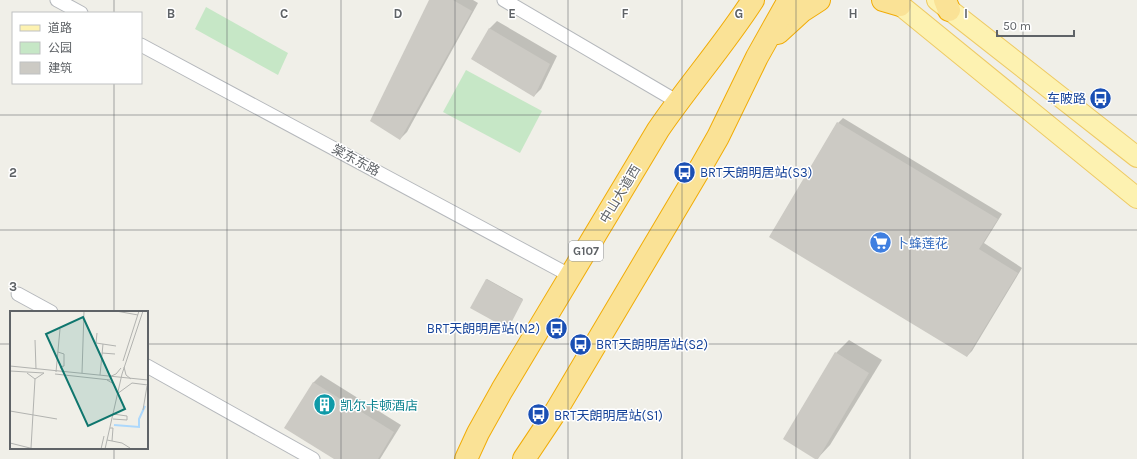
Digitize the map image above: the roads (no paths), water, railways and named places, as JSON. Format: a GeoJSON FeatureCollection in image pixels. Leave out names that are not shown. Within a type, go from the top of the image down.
{"type":"FeatureCollection","features":[{"type":"Feature","properties":{"kind":"highway"},"geometry":{"type":"LineString","coordinates":[[717,51],[730,24],[738,0]]}},
{"type":"Feature","properties":{"kind":"highway","name":"中山大道西"},"geometry":{"type":"LineString","coordinates":[[466,459],[502,390],[658,130],[753,0]]}},
{"type":"Feature","properties":{"kind":"highway"},"geometry":{"type":"LineString","coordinates":[[524,459],[556,411],[702,165],[722,130],[757,57],[789,0]]}},
{"type":"Feature","properties":{"kind":"highway"},"geometry":{"type":"LineString","coordinates":[[757,57],[791,20],[820,0]]}},
{"type":"Feature","properties":{"kind":"main road"},"geometry":{"type":"LineString","coordinates":[[892,2],[1137,198]]}},
{"type":"Feature","properties":{"kind":"main road"},"geometry":{"type":"LineString","coordinates":[[944,3],[1137,157]]}},
{"type":"Feature","properties":{"kind":"street"},"geometry":{"type":"LineString","coordinates":[[57,0],[79,12]]}},
{"type":"Feature","properties":{"kind":"street"},"geometry":{"type":"LineString","coordinates":[[504,0],[678,102]]}},
{"type":"Feature","properties":{"kind":"street","name":"棠东东路"},"geometry":{"type":"LineString","coordinates":[[142,46],[571,276]]}},
{"type":"Feature","properties":{"kind":"street"},"geometry":{"type":"LineString","coordinates":[[18,294],[49,311]]}},
{"type":"Feature","properties":{"kind":"street"},"geometry":{"type":"LineString","coordinates":[[148,367],[313,459]]}},
{"type":"Feature","properties":{"kind":"place","name":"车陂路"},"geometry":{"type":"Point","coordinates":[1101,98]}},
{"type":"Feature","properties":{"kind":"place","name":"BRT天朗明居站(S3)"},"geometry":{"type":"Point","coordinates":[685,172]}},
{"type":"Feature","properties":{"kind":"place","name":"卜蜂莲花"},"geometry":{"type":"Point","coordinates":[881,243]}},
{"type":"Feature","properties":{"kind":"place","name":"BRT天朗明居站(N2)"},"geometry":{"type":"Point","coordinates":[556,328]}},
{"type":"Feature","properties":{"kind":"place","name":"BRT天朗明居站(S2)"},"geometry":{"type":"Point","coordinates":[581,344]}},
{"type":"Feature","properties":{"kind":"place","name":"凯尔卡顿酒店"},"geometry":{"type":"Point","coordinates":[324,405]}},
{"type":"Feature","properties":{"kind":"place","name":"BRT天朗明居站(S1)"},"geometry":{"type":"Point","coordinates":[539,415]}}]}
